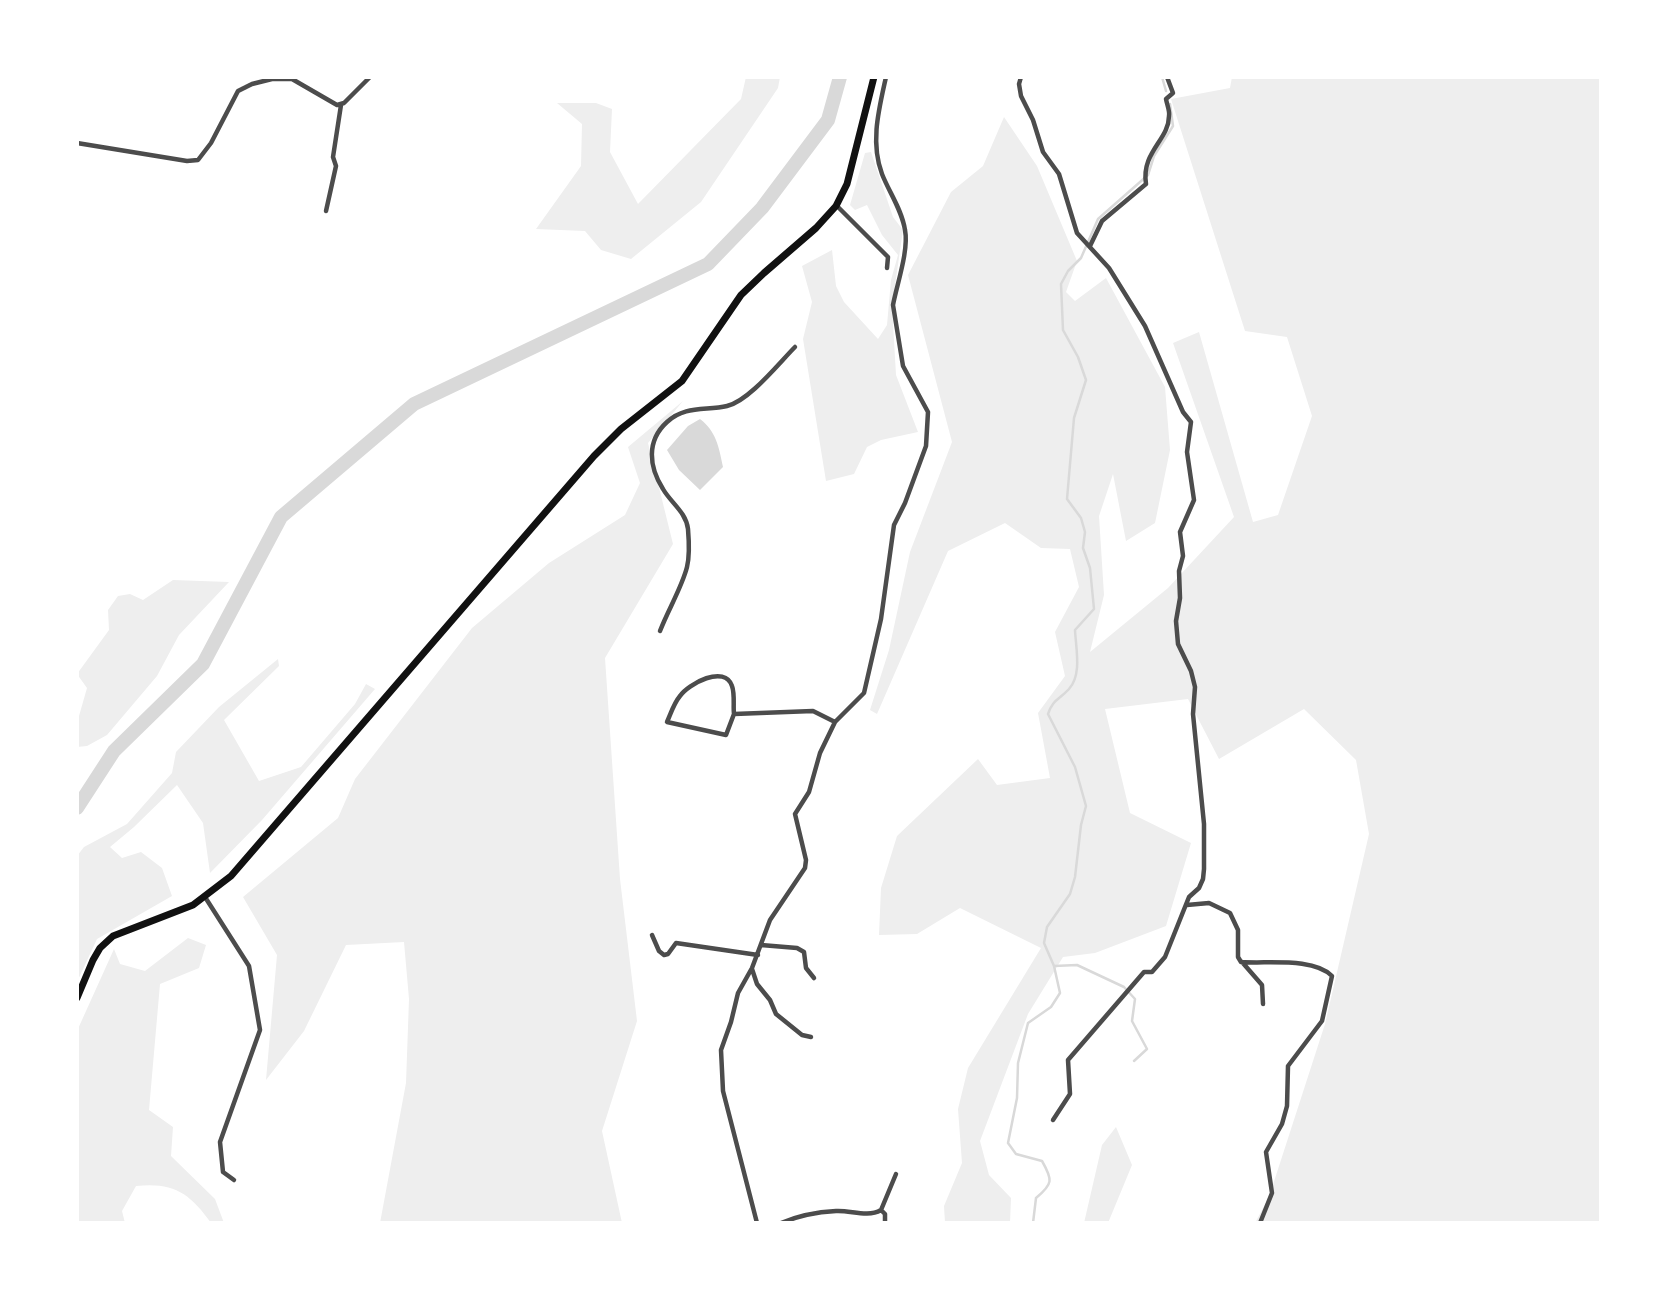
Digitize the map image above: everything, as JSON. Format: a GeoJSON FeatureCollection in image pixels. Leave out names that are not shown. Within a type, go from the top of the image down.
{"type":"FeatureCollection","features":[{"type":"Feature","properties":{"kind":"main road"},"geometry":{"type":"LineString","coordinates":[[77,998],[93,960],[100,948],[113,936],[193,905],[231,876],[594,456],[621,429],[682,381],[741,295],[816,228],[836,206],[847,184],[874,77]]}},
{"type":"Feature","properties":{"kind":"street"},"geometry":{"type":"LineString","coordinates":[[326,211],[336,166],[333,157],[341,105],[370,77]]}},
{"type":"Feature","properties":{"kind":"street"},"geometry":{"type":"LineString","coordinates":[[758,1223],[723,1091],[721,1050],[738,993],[758,955],[770,920],[805,868],[806,860],[795,814],[809,792],[820,753],[835,722],[864,693],[881,619],[894,525],[926,446],[928,429],[928,412],[903,366],[893,314],[906,240],[903,221],[875,152],[877,121],[886,77]]}},
{"type":"Feature","properties":{"kind":"street"},"geometry":{"type":"LineString","coordinates":[[1021,77],[1021,96],[1043,152],[1064,185],[1066,202],[1077,233],[1109,268],[1145,327],[1183,412],[1191,422],[1187,452],[1194,500],[1180,532],[1183,556],[1179,571],[1180,598],[1176,621],[1178,643],[1195,687],[1193,714],[1204,824],[1204,869],[1199,888],[1189,897],[1175,937],[1159,967],[1152,972],[1144,972],[1068,1060],[1070,1094],[1053,1121]]}},
{"type":"Feature","properties":{"kind":"street"},"geometry":{"type":"LineString","coordinates":[[1090,246],[1102,221],[1146,184],[1143,175],[1170,114],[1166,99],[1173,93],[1167,77]]}},
{"type":"Feature","properties":{"kind":"street"},"geometry":{"type":"LineString","coordinates":[[77,143],[187,161],[198,160],[211,143],[238,91],[272,79],[299,82],[341,105]]}},
{"type":"Feature","properties":{"kind":"street"},"geometry":{"type":"LineString","coordinates":[[836,206],[888,257],[887,268]]}},
{"type":"Feature","properties":{"kind":"street"},"geometry":{"type":"LineString","coordinates":[[660,631],[687,567],[688,549],[687,526],[682,513],[663,489],[652,463],[651,449],[656,435],[666,422],[677,414],[687,410],[729,406],[745,397],[795,346]]}},
{"type":"Feature","properties":{"kind":"street"},"geometry":{"type":"LineString","coordinates":[[720,676],[727,679],[732,686],[734,714],[726,735],[667,722],[681,693],[705,678],[720,676]]}},
{"type":"Feature","properties":{"kind":"street"},"geometry":{"type":"LineString","coordinates":[[734,714],[813,710],[835,722]]}},
{"type":"Feature","properties":{"kind":"street"},"geometry":{"type":"LineString","coordinates":[[205,897],[249,966],[260,1030],[220,1142],[223,1172],[234,1180]]}},
{"type":"Feature","properties":{"kind":"street"},"geometry":{"type":"LineString","coordinates":[[1187,905],[1209,903],[1230,913],[1238,930],[1238,957],[1262,985],[1263,1004]]}},
{"type":"Feature","properties":{"kind":"street"},"geometry":{"type":"LineString","coordinates":[[652,935],[659,951],[664,955],[668,954],[676,943],[758,955]]}},
{"type":"Feature","properties":{"kind":"street"},"geometry":{"type":"LineString","coordinates":[[761,945],[797,948],[804,952],[806,968],[814,978]]}},
{"type":"Feature","properties":{"kind":"street"},"geometry":{"type":"LineString","coordinates":[[1241,962],[1306,964],[1322,968],[1332,976],[1322,1021],[1288,1066],[1287,1106],[1282,1124],[1266,1152],[1272,1193],[1260,1223]]}},
{"type":"Feature","properties":{"kind":"street"},"geometry":{"type":"LineString","coordinates":[[752,968],[757,984],[770,1000],[776,1014],[802,1035],[811,1037]]}},
{"type":"Feature","properties":{"kind":"street"},"geometry":{"type":"LineString","coordinates":[[781,1223],[808,1213],[839,1210],[873,1214],[881,1210],[896,1174]]}},
{"type":"Feature","properties":{"kind":"street"},"geometry":{"type":"LineString","coordinates":[[881,1210],[885,1214],[884,1223]]}},
{"type":"Feature","properties":{"kind":"shaded area"},"geometry":{"type":"Polygon","coordinates":[[[746,77],[780,77],[778,88],[701,202],[631,259],[601,250],[585,231],[536,229],[581,166],[582,124],[557,103],[596,103],[612,109],[610,152],[638,204],[741,99],[746,77]]]}},
{"type":"Feature","properties":{"kind":"shaded area"},"geometry":{"type":"Polygon","coordinates":[[[1232,77],[1601,77],[1601,1223],[1255,1223],[1269,1197],[1325,1024],[1369,834],[1356,760],[1304,709],[1219,759],[1188,699],[1105,709],[1130,813],[1191,843],[1166,926],[1095,953],[1063,957],[1028,1014],[980,1141],[989,1175],[1011,1198],[1010,1223],[945,1223],[944,1206],[962,1163],[958,1109],[968,1068],[1041,948],[960,908],[917,934],[879,935],[881,888],[897,836],[978,759],[997,785],[1050,778],[1038,713],[1065,676],[1055,632],[1079,587],[1070,549],[1041,548],[1005,523],[948,551],[877,714],[870,710],[889,650],[910,552],[952,442],[908,275],[951,192],[983,166],[1004,117],[1037,166],[1077,261],[1066,292],[1075,301],[1106,278],[1165,387],[1170,450],[1155,523],[1126,541],[1113,474],[1099,516],[1104,595],[1090,652],[1168,588],[1234,517],[1173,343],[1199,332],[1253,522],[1278,515],[1312,416],[1287,337],[1245,331],[1171,99],[1230,88],[1232,77]]]}},
{"type":"Feature","properties":{"kind":"shaded area"},"geometry":{"type":"Polygon","coordinates":[[[871,152],[893,217],[903,230],[892,306],[896,375],[918,432],[881,440],[867,447],[854,474],[826,481],[803,339],[812,302],[802,266],[832,250],[836,286],[844,302],[878,339],[887,325],[891,280],[898,255],[882,235],[867,205],[855,210],[850,205],[865,153],[871,152]]]}},
{"type":"Feature","properties":{"kind":"shaded area"},"geometry":{"type":"Polygon","coordinates":[[[683,401],[648,443],[673,544],[605,658],[620,879],[637,1021],[602,1131],[622,1223],[380,1223],[406,1083],[409,999],[404,942],[346,945],[304,1031],[266,1080],[277,955],[243,897],[338,818],[355,779],[472,628],[549,563],[625,515],[640,483],[628,447],[683,401]]]}},
{"type":"Feature","properties":{"kind":"shaded area"},"geometry":{"type":"Polygon","coordinates":[[[700,419],[713,434],[723,467],[700,490],[679,470],[667,450],[688,426],[700,419]]]}},
{"type":"Feature","properties":{"kind":"shaded area"},"geometry":{"type":"Polygon","coordinates":[[[173,580],[229,582],[179,635],[157,676],[107,735],[87,746],[77,747],[77,723],[87,688],[77,674],[109,630],[108,610],[118,596],[130,594],[143,600],[173,580]]]}},
{"type":"Feature","properties":{"kind":"shaded area"},"geometry":{"type":"Polygon","coordinates":[[[278,659],[279,666],[224,720],[259,781],[301,767],[355,704],[366,684],[375,689],[262,820],[210,873],[203,823],[177,785],[110,847],[122,858],[141,852],[162,868],[172,896],[97,939],[77,982],[77,856],[84,847],[127,824],[172,773],[176,752],[219,707],[278,659]]]}},
{"type":"Feature","properties":{"kind":"shaded area"},"geometry":{"type":"Polygon","coordinates":[[[188,938],[206,945],[199,968],[160,984],[149,1110],[173,1127],[171,1156],[215,1199],[224,1223],[211,1223],[196,1204],[180,1192],[149,1185],[136,1186],[122,1211],[125,1223],[77,1223],[77,1031],[114,949],[120,964],[145,971],[188,938]]]}},
{"type":"Feature","properties":{"kind":"shaded area"},"geometry":{"type":"Polygon","coordinates":[[[1116,1127],[1132,1165],[1108,1223],[1084,1223],[1102,1145],[1116,1127]]]}},
{"type":"Feature","properties":{"kind":"waterway"},"geometry":{"type":"LineString","coordinates":[[77,808],[114,751],[203,664],[281,517],[414,404],[708,264],[762,208],[828,120],[840,77]]}},
{"type":"Feature","properties":{"kind":"waterway"},"geometry":{"type":"LineString","coordinates":[[1162,77],[1166,91]]}},
{"type":"Feature","properties":{"kind":"waterway"},"geometry":{"type":"LineString","coordinates":[[1033,1223],[1036,1198],[1050,1181],[1042,1161],[1016,1154],[1008,1143],[1017,1098],[1018,1063],[1028,1023],[1051,1007],[1060,993],[1054,966],[1044,943],[1047,927],[1070,894],[1086,806],[1075,767],[1048,714],[1054,702],[1069,689],[1076,677],[1075,630],[1094,609],[1090,568],[1083,548],[1085,532],[1081,518],[1067,499],[1074,418],[1086,380],[1078,357],[1063,330],[1061,284],[1068,271],[1081,258],[1098,219],[1148,175],[1154,156],[1173,126],[1170,104]]}},
{"type":"Feature","properties":{"kind":"waterway"},"geometry":{"type":"LineString","coordinates":[[1054,966],[1077,965],[1124,987],[1135,999],[1132,1021],[1147,1049],[1134,1061]]}}]}
